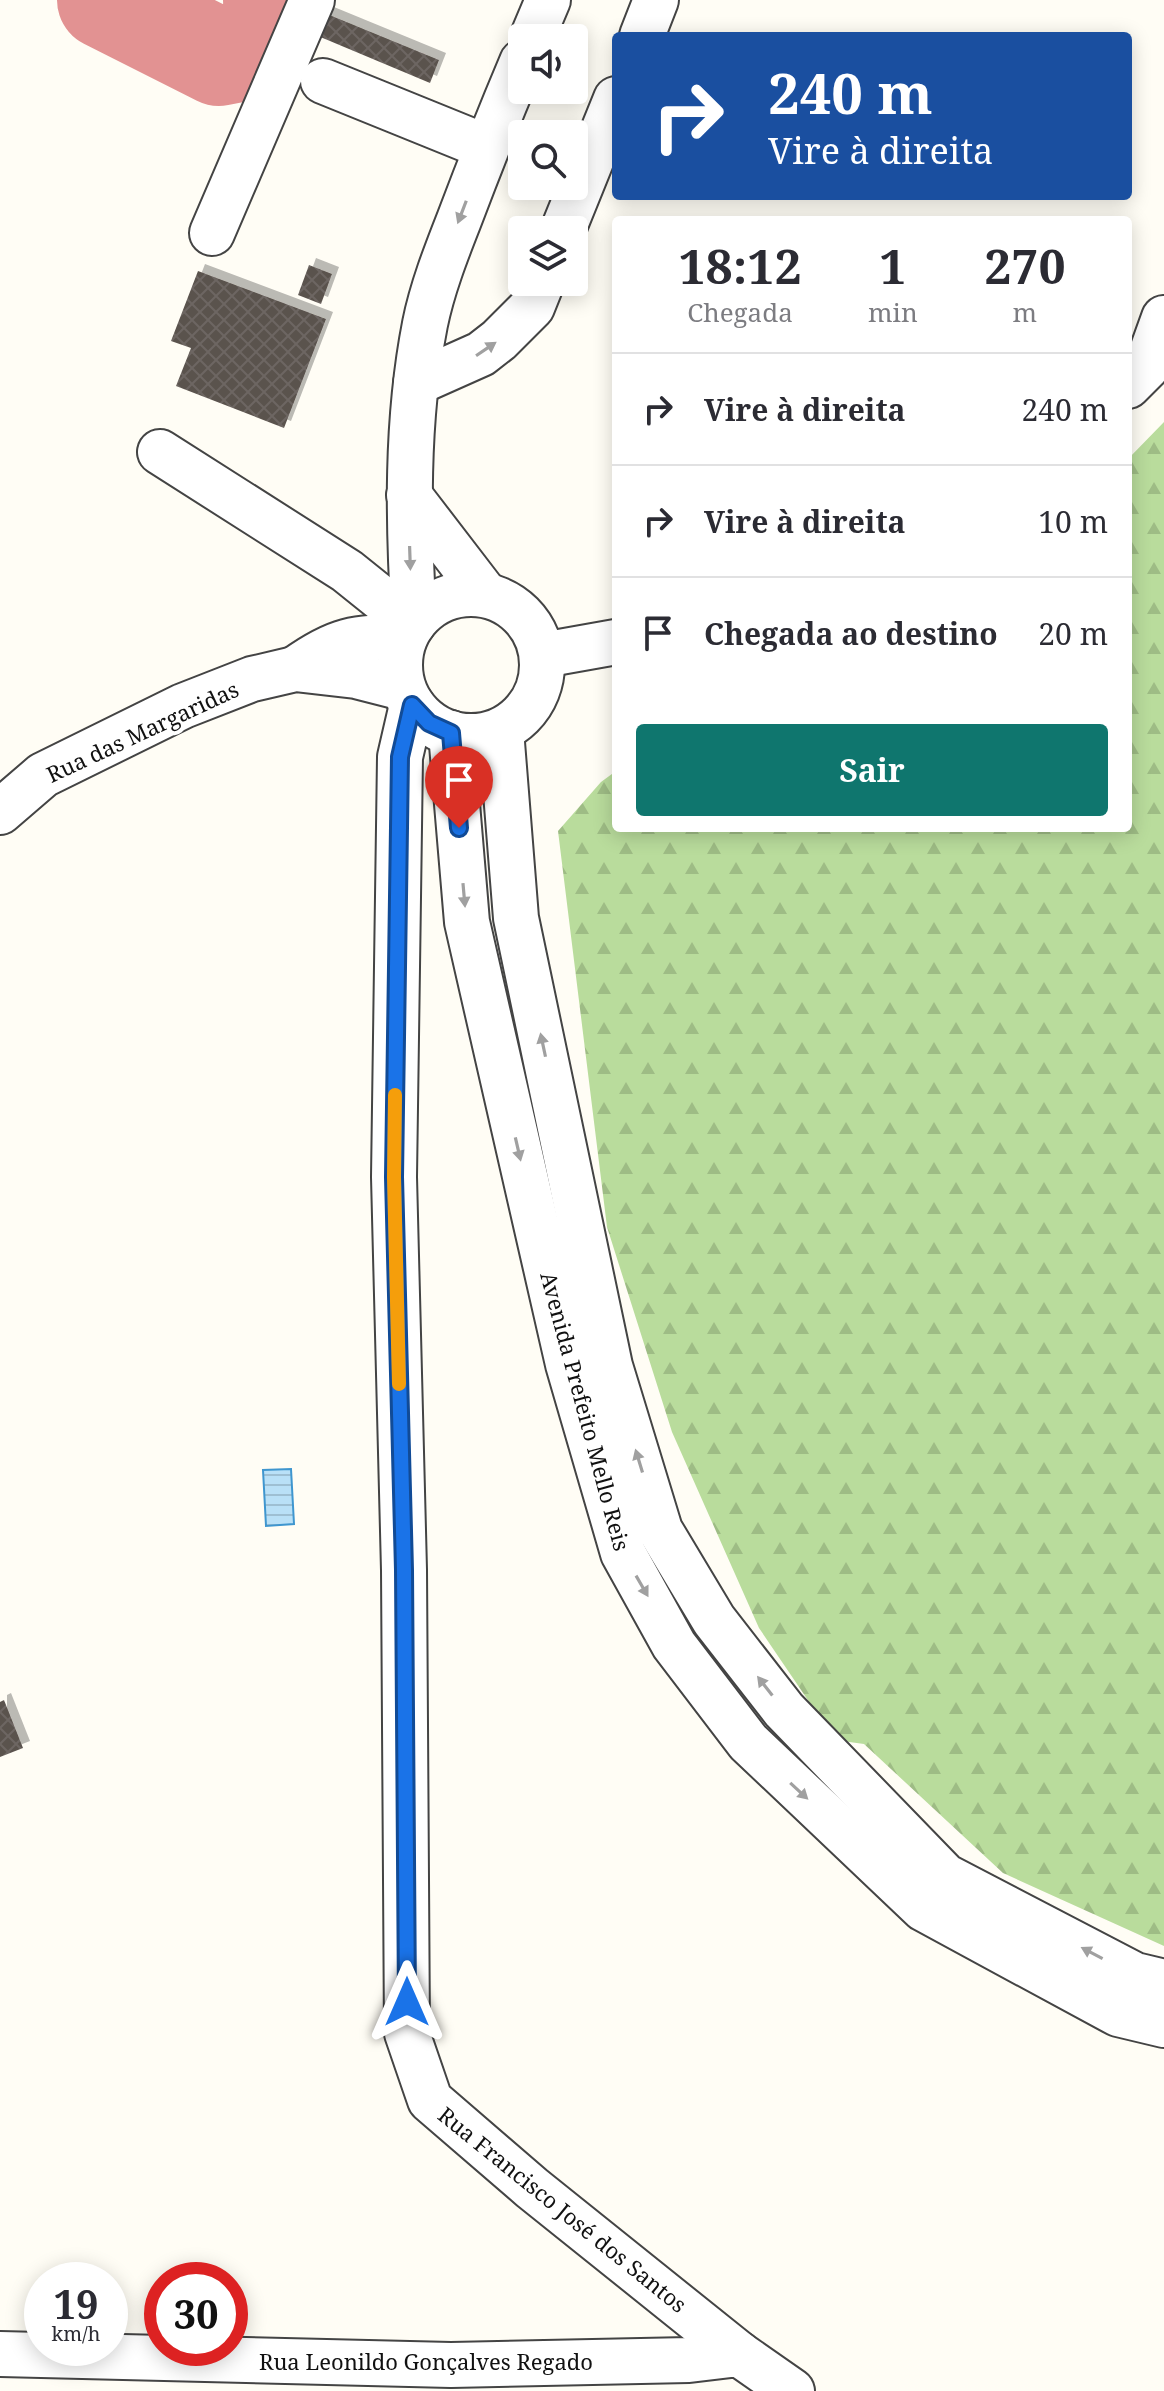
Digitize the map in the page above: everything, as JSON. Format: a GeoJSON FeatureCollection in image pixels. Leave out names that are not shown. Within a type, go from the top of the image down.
{"type":"FeatureCollection","features":[{"type":"Feature","properties":{"kind":"street"},"geometry":{"type":"LineString","coordinates":[[212,233],[312,0]]}},
{"type":"Feature","properties":{"kind":"street"},"geometry":{"type":"LineString","coordinates":[[538,24],[548,0]]}},
{"type":"Feature","properties":{"kind":"street"},"geometry":{"type":"LineString","coordinates":[[644,32],[656,0]]}},
{"type":"Feature","properties":{"kind":"street"},"geometry":{"type":"LineString","coordinates":[[323,81],[486,147]]}},
{"type":"Feature","properties":{"kind":"street"},"geometry":{"type":"LineString","coordinates":[[411,627],[434,603],[459,594],[485,594],[506,602],[524,616],[536,634],[543,655],[541,685],[526,712],[501,730],[477,736],[451,733],[429,723],[408,697],[399,662],[411,627],[409,495],[416,383],[425,321],[445,256],[508,95]]}},
{"type":"Feature","properties":{"kind":"street"},"geometry":{"type":"LineString","coordinates":[[569,216],[612,109]]}},
{"type":"Feature","properties":{"kind":"street"},"geometry":{"type":"LineString","coordinates":[[416,383],[481,354],[532,307],[536,296]]}},
{"type":"Feature","properties":{"kind":"street"},"geometry":{"type":"LineString","coordinates":[[1132,382],[1146,368],[1164,318]]}},
{"type":"Feature","properties":{"kind":"street"},"geometry":{"type":"LineString","coordinates":[[160,452],[347,571],[411,627]]}},
{"type":"Feature","properties":{"kind":"street"},"geometry":{"type":"LineString","coordinates":[[409,495],[485,594]]}},
{"type":"Feature","properties":{"kind":"street","name":"Rua das Margaridas"},"geometry":{"type":"LineString","coordinates":[[295,669],[324,648],[411,627]]}},
{"type":"Feature","properties":{"kind":"street"},"geometry":{"type":"LineString","coordinates":[[543,655],[612,643]]}},
{"type":"Feature","properties":{"kind":"street","name":"Rua das Margaridas"},"geometry":{"type":"LineString","coordinates":[[0,812],[43,775],[183,706],[252,679],[295,669],[356,676],[408,697]]}},
{"type":"Feature","properties":{"kind":"street","name":"Rua Francisco José dos Santos"},"geometry":{"type":"LineString","coordinates":[[408,697],[400,757],[394,1177],[403,1554],[407,2033],[430,2100],[532,2188],[739,2354]]}},
{"type":"Feature","properties":{"kind":"street","name":"Avenida Prefeito Mello Reis"},"geometry":{"type":"LineString","coordinates":[[501,730],[516,918],[610,1366],[660,1530],[714,1620],[784,1710],[945,1876],[1135,1975],[1164,1982]]}},
{"type":"Feature","properties":{"kind":"street","name":"Avenida Prefeito Mello Reis"},"geometry":{"type":"LineString","coordinates":[[451,733],[467,922],[568,1364],[623,1553],[674,1645],[748,1742],[924,1909],[1118,2014],[1164,2025]]}},
{"type":"Feature","properties":{"kind":"street","name":"Rua Leonildo Gonçalves Regado"},"geometry":{"type":"LineString","coordinates":[[0,2354],[451,2365],[693,2376],[739,2354]]}},
{"type":"Feature","properties":{"kind":"street"},"geometry":{"type":"LineString","coordinates":[[739,2354],[792,2391]]}},
{"type":"Feature","properties":{"kind":"green space"},"geometry":{"type":"Polygon","coordinates":[[[1164,422],[1164,1946],[1003,1873],[864,1744],[835,1740],[759,1628],[672,1432],[607,1227],[558,831],[601,782],[612,774],[612,832],[1132,832],[1132,455],[1164,422]]]}},
{"type":"Feature","properties":{"kind":"water"},"geometry":{"type":"Polygon","coordinates":[[[291,1469],[294,1524],[266,1526],[263,1470],[291,1469]]]}},
{"type":"Feature","properties":{"kind":"building"},"geometry":{"type":"Polygon","coordinates":[[[327,14],[439,60],[430,83],[318,36],[327,14]]]}},
{"type":"Feature","properties":{"kind":"building"},"geometry":{"type":"Polygon","coordinates":[[[309,265],[332,274],[321,304],[298,295],[309,265]]]}},
{"type":"Feature","properties":{"kind":"building"},"geometry":{"type":"Polygon","coordinates":[[[198,271],[326,319],[284,428],[176,386],[191,348],[171,341],[198,271]]]}},
{"type":"Feature","properties":{"kind":"building"},"geometry":{"type":"Polygon","coordinates":[[[4,1700],[23,1748],[0,1757],[0,1702],[4,1700]]]}},
{"type":"Feature","properties":{"kind":"taxiway"},"geometry":{"type":"LineString","coordinates":[[106,0],[219,57],[245,52],[265,36],[272,0]]}},
{"type":"Feature","properties":{"kind":"slow traffic"},"geometry":{"type":"LineString","coordinates":[[395,1095],[399,1384]]}},
{"type":"Feature","properties":{"kind":"route"},"geometry":{"type":"LineString","coordinates":[[407,2002],[404,1570],[394,1177],[400,757],[412,705],[429,723],[451,733],[459,828]]}}]}
